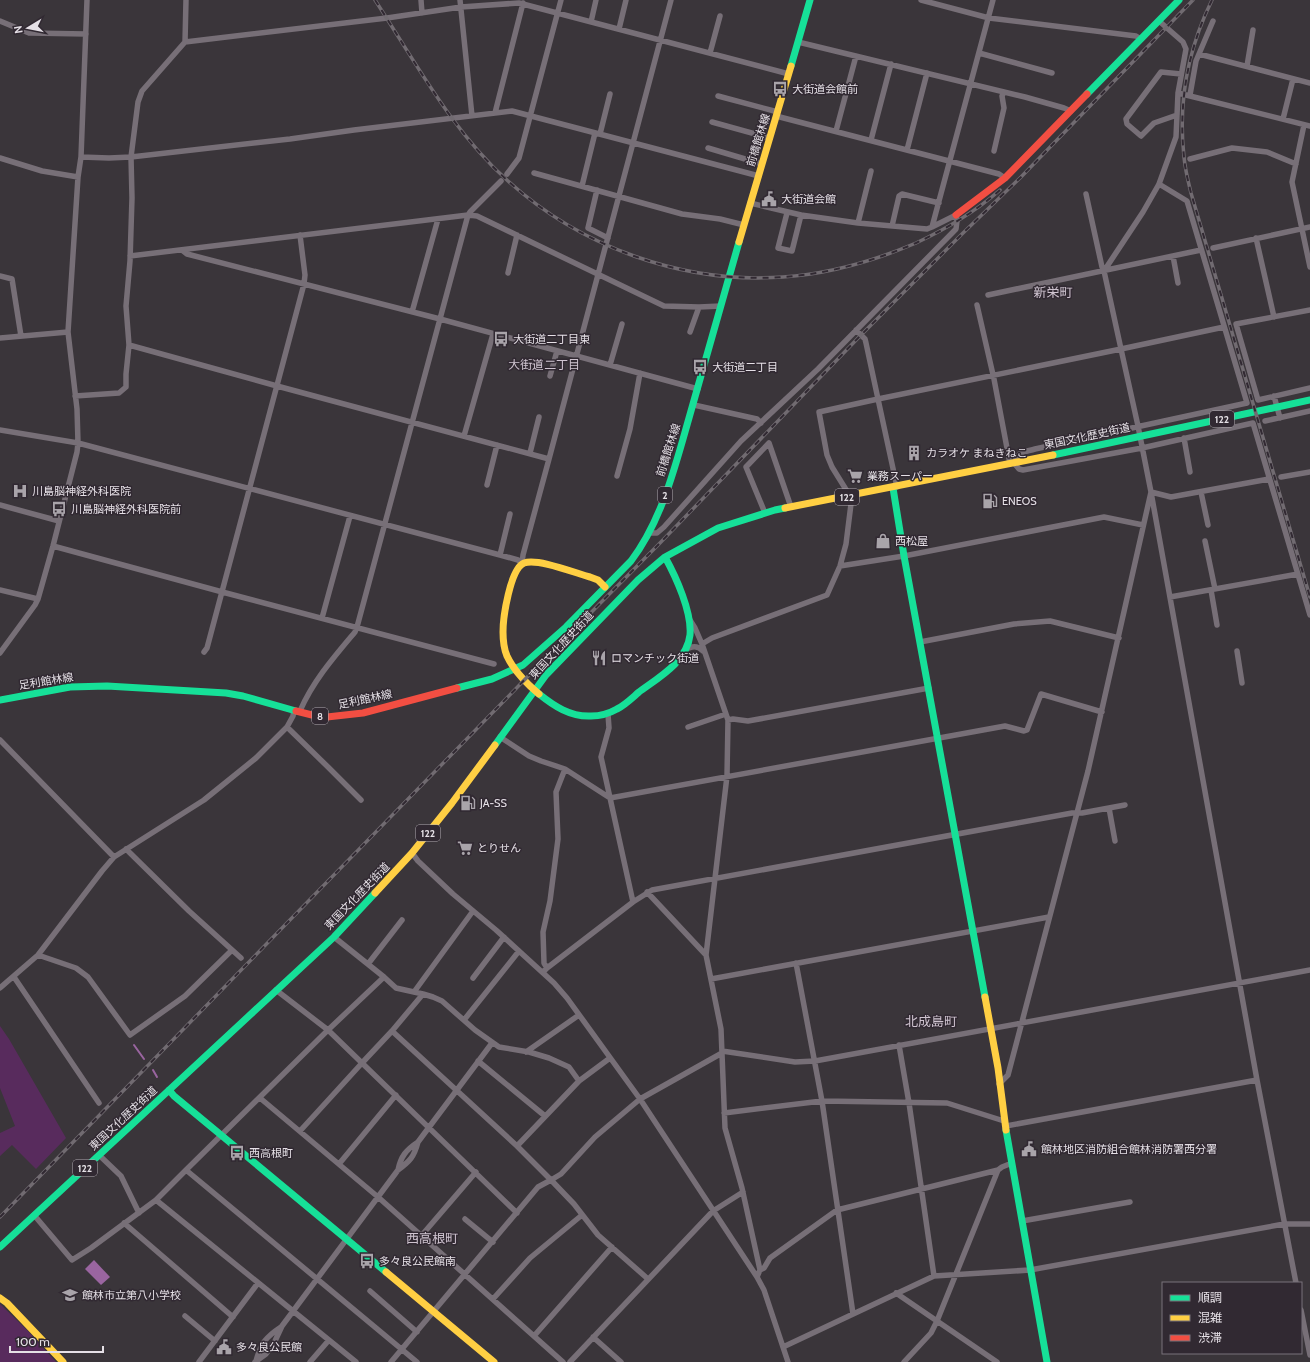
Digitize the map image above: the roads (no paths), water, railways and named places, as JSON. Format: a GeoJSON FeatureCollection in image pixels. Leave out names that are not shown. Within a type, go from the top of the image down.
{"type":"FeatureCollection","features":[{"type":"Feature","properties":{"kind":"main road","name":"前橋館林線"},"geometry":{"type":"LineString","coordinates":[[605,587],[641,548],[650,533],[660,510],[694,405],[750,204],[810,0]]}},
{"type":"Feature","properties":{"kind":"main road"},"geometry":{"type":"LineString","coordinates":[[956,215],[1005,178],[1179,0]]}},
{"type":"Feature","properties":{"kind":"main road","name":"東国文化歴史街道"},"geometry":{"type":"LineString","coordinates":[[0,1247],[275,990],[334,937],[412,853],[546,674],[638,580],[665,557],[718,528],[765,513],[895,488],[1310,400]]}},
{"type":"Feature","properties":{"kind":"main road"},"geometry":{"type":"LineString","coordinates":[[895,488],[904,556],[998,1068],[1005,1124],[1030,1270],[1048,1362]]}},
{"type":"Feature","properties":{"kind":"main road"},"geometry":{"type":"LineString","coordinates":[[605,587],[598,580],[590,577],[534,562],[522,564],[516,570],[513,578],[503,628],[504,646],[509,660],[516,671],[540,695],[551,704],[571,714],[588,716],[608,714],[626,704],[670,669],[685,650],[690,635],[690,620],[684,599],[665,557]]}},
{"type":"Feature","properties":{"kind":"main road","name":"足利館林線"},"geometry":{"type":"LineString","coordinates":[[0,700],[65,688],[107,686],[226,693],[312,715],[326,717],[363,713],[492,679],[523,665],[566,628],[605,587]]}},
{"type":"Feature","properties":{"kind":"main road"},"geometry":{"type":"LineString","coordinates":[[169,1090],[174,1096],[494,1362]]}},
{"type":"Feature","properties":{"kind":"main road"},"geometry":{"type":"LineString","coordinates":[[0,1298],[7,1303],[63,1362]]}},
{"type":"Feature","properties":{"kind":"street"},"geometry":{"type":"LineString","coordinates":[[0,653],[38,599],[77,452],[78,424],[68,332],[78,177],[81,157],[87,0]]}},
{"type":"Feature","properties":{"kind":"street"},"geometry":{"type":"LineString","coordinates":[[75,396],[119,393],[126,386],[129,345],[126,306],[130,256],[132,198],[131,156],[138,102],[142,91],[184,42],[186,0]]}},
{"type":"Feature","properties":{"kind":"street"},"geometry":{"type":"LineString","coordinates":[[420,0],[422,13]]}},
{"type":"Feature","properties":{"kind":"street"},"geometry":{"type":"LineString","coordinates":[[460,0],[472,116]]}},
{"type":"Feature","properties":{"kind":"street"},"geometry":{"type":"LineString","coordinates":[[507,174],[519,158],[561,0]]}},
{"type":"Feature","properties":{"kind":"street"},"geometry":{"type":"LineString","coordinates":[[591,22],[596,0]]}},
{"type":"Feature","properties":{"kind":"street"},"geometry":{"type":"LineString","coordinates":[[619,29],[626,0]]}},
{"type":"Feature","properties":{"kind":"street"},"geometry":{"type":"LineString","coordinates":[[522,564],[523,555],[671,0]]}},
{"type":"Feature","properties":{"kind":"street"},"geometry":{"type":"LineString","coordinates":[[921,0],[988,18],[1136,36],[1141,39]]}},
{"type":"Feature","properties":{"kind":"street"},"geometry":{"type":"LineString","coordinates":[[932,227],[993,0]]}},
{"type":"Feature","properties":{"kind":"street"},"geometry":{"type":"LineString","coordinates":[[184,42],[461,7],[525,2],[558,13],[789,74]]}},
{"type":"Feature","properties":{"kind":"street"},"geometry":{"type":"LineString","coordinates":[[494,113],[525,2]]}},
{"type":"Feature","properties":{"kind":"street"},"geometry":{"type":"LineString","coordinates":[[710,53],[720,16]]}},
{"type":"Feature","properties":{"kind":"street"},"geometry":{"type":"LineString","coordinates":[[0,21],[29,33],[86,34]]}},
{"type":"Feature","properties":{"kind":"street"},"geometry":{"type":"LineString","coordinates":[[1104,271],[1143,212],[1159,184],[1176,137],[1178,93],[1186,49],[1185,46],[1159,21]]}},
{"type":"Feature","properties":{"kind":"street"},"geometry":{"type":"LineString","coordinates":[[1190,95],[1196,61],[1213,21]]}},
{"type":"Feature","properties":{"kind":"street"},"geometry":{"type":"LineString","coordinates":[[1247,66],[1253,30]]}},
{"type":"Feature","properties":{"kind":"street"},"geometry":{"type":"LineString","coordinates":[[798,42],[1004,92],[1064,108],[1071,112]]}},
{"type":"Feature","properties":{"kind":"street"},"geometry":{"type":"LineString","coordinates":[[979,53],[1052,73]]}},
{"type":"Feature","properties":{"kind":"street"},"geometry":{"type":"LineString","coordinates":[[1199,54],[1310,83]]}},
{"type":"Feature","properties":{"kind":"street"},"geometry":{"type":"LineString","coordinates":[[836,131],[856,56]]}},
{"type":"Feature","properties":{"kind":"street"},"geometry":{"type":"LineString","coordinates":[[871,140],[891,64]]}},
{"type":"Feature","properties":{"kind":"street"},"geometry":{"type":"LineString","coordinates":[[1177,115],[1154,123],[1141,136],[1127,124],[1126,121],[1161,72],[1181,74]]}},
{"type":"Feature","properties":{"kind":"street"},"geometry":{"type":"LineString","coordinates":[[907,150],[927,73]]}},
{"type":"Feature","properties":{"kind":"street"},"geometry":{"type":"LineString","coordinates":[[1283,119],[1293,79]]}},
{"type":"Feature","properties":{"kind":"street"},"geometry":{"type":"LineString","coordinates":[[994,151],[1004,108],[1002,96],[1004,92]]}},
{"type":"Feature","properties":{"kind":"street"},"geometry":{"type":"LineString","coordinates":[[1178,93],[1307,126],[1292,182],[1310,267]]}},
{"type":"Feature","properties":{"kind":"street"},"geometry":{"type":"LineString","coordinates":[[582,186],[610,94]]}},
{"type":"Feature","properties":{"kind":"street"},"geometry":{"type":"LineString","coordinates":[[718,96],[836,131],[999,174],[1005,178]]}},
{"type":"Feature","properties":{"kind":"street"},"geometry":{"type":"LineString","coordinates":[[81,157],[115,158],[290,139],[512,111],[759,176]]}},
{"type":"Feature","properties":{"kind":"street"},"geometry":{"type":"LineString","coordinates":[[712,122],[770,138]]}},
{"type":"Feature","properties":{"kind":"street"},"geometry":{"type":"LineString","coordinates":[[708,148],[762,164]]}},
{"type":"Feature","properties":{"kind":"street"},"geometry":{"type":"LineString","coordinates":[[1190,159],[1232,148],[1267,152],[1296,164]]}},
{"type":"Feature","properties":{"kind":"street"},"geometry":{"type":"LineString","coordinates":[[0,158],[42,171],[78,177]]}},
{"type":"Feature","properties":{"kind":"street"},"geometry":{"type":"LineString","coordinates":[[858,223],[872,171]]}},
{"type":"Feature","properties":{"kind":"street"},"geometry":{"type":"LineString","coordinates":[[534,173],[682,214],[720,219],[744,225]]}},
{"type":"Feature","properties":{"kind":"street"},"geometry":{"type":"LineString","coordinates":[[0,988],[38,955],[102,871],[114,858],[204,800],[256,758],[287,727],[320,674],[355,632],[468,215],[501,182]]}},
{"type":"Feature","properties":{"kind":"street"},"geometry":{"type":"LineString","coordinates":[[1012,463],[1015,457],[1020,453],[1247,403],[1201,250],[1188,201],[1159,184]]}},
{"type":"Feature","properties":{"kind":"street"},"geometry":{"type":"LineString","coordinates":[[597,190],[588,228],[608,238]]}},
{"type":"Feature","properties":{"kind":"street"},"geometry":{"type":"LineString","coordinates":[[892,226],[899,196],[902,194],[939,203]]}},
{"type":"Feature","properties":{"kind":"street"},"geometry":{"type":"LineString","coordinates":[[1086,194],[1122,349],[1151,492],[1257,1080],[1296,1282]]}},
{"type":"Feature","properties":{"kind":"street"},"geometry":{"type":"LineString","coordinates":[[650,533],[657,533],[664,527],[732,451],[818,369],[956,229],[957,221],[956,215],[927,229],[858,223],[801,215],[750,204]]}},
{"type":"Feature","properties":{"kind":"street"},"geometry":{"type":"LineString","coordinates":[[787,212],[778,248],[792,251],[801,215]]}},
{"type":"Feature","properties":{"kind":"street"},"geometry":{"type":"LineString","coordinates":[[130,256],[468,215],[477,216],[664,306],[721,306]]}},
{"type":"Feature","properties":{"kind":"street"},"geometry":{"type":"LineString","coordinates":[[412,312],[438,219]]}},
{"type":"Feature","properties":{"kind":"street"},"geometry":{"type":"LineString","coordinates":[[1213,248],[1310,227]]}},
{"type":"Feature","properties":{"kind":"street"},"geometry":{"type":"LineString","coordinates":[[204,652],[207,648],[304,284],[305,275],[300,235]]}},
{"type":"Feature","properties":{"kind":"street"},"geometry":{"type":"LineString","coordinates":[[508,273],[517,235]]}},
{"type":"Feature","properties":{"kind":"street"},"geometry":{"type":"LineString","coordinates":[[1256,238],[1274,317]]}},
{"type":"Feature","properties":{"kind":"street"},"geometry":{"type":"LineString","coordinates":[[182,250],[187,254],[440,319],[698,389]]}},
{"type":"Feature","properties":{"kind":"street"},"geometry":{"type":"LineString","coordinates":[[988,295],[1201,250]]}},
{"type":"Feature","properties":{"kind":"street"},"geometry":{"type":"LineString","coordinates":[[1173,256],[1178,283]]}},
{"type":"Feature","properties":{"kind":"street"},"geometry":{"type":"LineString","coordinates":[[0,276],[12,278],[21,336]]}},
{"type":"Feature","properties":{"kind":"street"},"geometry":{"type":"LineString","coordinates":[[977,305],[1012,463],[1023,470],[1142,448],[1253,423],[1310,615]]}},
{"type":"Feature","properties":{"kind":"street"},"geometry":{"type":"LineString","coordinates":[[690,332],[699,307]]}},
{"type":"Feature","properties":{"kind":"street"},"geometry":{"type":"LineString","coordinates":[[1310,310],[1236,324],[1258,400],[1310,388]]}},
{"type":"Feature","properties":{"kind":"street"},"geometry":{"type":"LineString","coordinates":[[610,366],[622,324]]}},
{"type":"Feature","properties":{"kind":"street"},"geometry":{"type":"LineString","coordinates":[[702,644],[712,638],[824,597],[829,592],[840,566],[846,544],[851,496],[832,467],[827,455],[820,412],[1224,327]]}},
{"type":"Feature","properties":{"kind":"street"},"geometry":{"type":"LineString","coordinates":[[856,330],[865,339],[895,488]]}},
{"type":"Feature","properties":{"kind":"street"},"geometry":{"type":"LineString","coordinates":[[0,338],[68,332]]}},
{"type":"Feature","properties":{"kind":"street"},"geometry":{"type":"LineString","coordinates":[[464,436],[493,334]]}},
{"type":"Feature","properties":{"kind":"street"},"geometry":{"type":"LineString","coordinates":[[129,345],[549,459]]}},
{"type":"Feature","properties":{"kind":"street"},"geometry":{"type":"LineString","coordinates":[[550,376],[557,351]]}},
{"type":"Feature","properties":{"kind":"street"},"geometry":{"type":"LineString","coordinates":[[617,476],[630,429],[640,373]]}},
{"type":"Feature","properties":{"kind":"street"},"geometry":{"type":"LineString","coordinates":[[1274,396],[1280,418]]}},
{"type":"Feature","properties":{"kind":"street"},"geometry":{"type":"LineString","coordinates":[[694,405],[756,419],[761,424]]}},
{"type":"Feature","properties":{"kind":"street"},"geometry":{"type":"LineString","coordinates":[[1230,406],[1235,427]]}},
{"type":"Feature","properties":{"kind":"street"},"geometry":{"type":"LineString","coordinates":[[1265,421],[1310,411]]}},
{"type":"Feature","properties":{"kind":"street"},"geometry":{"type":"LineString","coordinates":[[530,453],[538,417]]}},
{"type":"Feature","properties":{"kind":"street"},"geometry":{"type":"LineString","coordinates":[[0,430],[78,444],[250,488],[518,560],[522,564]]}},
{"type":"Feature","properties":{"kind":"street"},"geometry":{"type":"LineString","coordinates":[[1184,438],[1190,472]]}},
{"type":"Feature","properties":{"kind":"street"},"geometry":{"type":"LineString","coordinates":[[765,513],[746,467],[769,443],[791,507]]}},
{"type":"Feature","properties":{"kind":"street"},"geometry":{"type":"LineString","coordinates":[[487,485],[497,445]]}},
{"type":"Feature","properties":{"kind":"street"},"geometry":{"type":"LineString","coordinates":[[1281,477],[1310,472]]}},
{"type":"Feature","properties":{"kind":"street"},"geometry":{"type":"LineString","coordinates":[[1151,492],[1171,497],[1269,478]]}},
{"type":"Feature","properties":{"kind":"street"},"geometry":{"type":"LineString","coordinates":[[999,1084],[1008,1075],[1088,771],[1151,492]]}},
{"type":"Feature","properties":{"kind":"street"},"geometry":{"type":"LineString","coordinates":[[1202,492],[1208,525]]}},
{"type":"Feature","properties":{"kind":"street"},"geometry":{"type":"LineString","coordinates":[[0,505],[59,521]]}},
{"type":"Feature","properties":{"kind":"street"},"geometry":{"type":"LineString","coordinates":[[500,555],[510,514]]}},
{"type":"Feature","properties":{"kind":"street"},"geometry":{"type":"LineString","coordinates":[[322,618],[350,516]]}},
{"type":"Feature","properties":{"kind":"street"},"geometry":{"type":"LineString","coordinates":[[840,566],[904,556],[1104,517],[1143,525]]}},
{"type":"Feature","properties":{"kind":"street"},"geometry":{"type":"LineString","coordinates":[[1205,541],[1217,625]]}},
{"type":"Feature","properties":{"kind":"street"},"geometry":{"type":"LineString","coordinates":[[53,546],[494,664]]}},
{"type":"Feature","properties":{"kind":"street"},"geometry":{"type":"LineString","coordinates":[[1170,597],[1298,574]]}},
{"type":"Feature","properties":{"kind":"street"},"geometry":{"type":"LineString","coordinates":[[0,590],[38,599]]}},
{"type":"Feature","properties":{"kind":"street"},"geometry":{"type":"LineString","coordinates":[[690,620],[702,644],[727,717],[727,776],[706,955],[721,1029],[725,1128],[743,1192],[760,1270]]}},
{"type":"Feature","properties":{"kind":"street"},"geometry":{"type":"LineString","coordinates":[[920,642],[1014,624],[1050,621],[1119,638]]}},
{"type":"Feature","properties":{"kind":"street"},"geometry":{"type":"LineString","coordinates":[[685,650],[695,646],[704,651]]}},
{"type":"Feature","properties":{"kind":"street"},"geometry":{"type":"LineString","coordinates":[[1237,651],[1242,683]]}},
{"type":"Feature","properties":{"kind":"street"},"geometry":{"type":"LineString","coordinates":[[688,727],[727,717],[748,721],[929,688]]}},
{"type":"Feature","properties":{"kind":"street"},"geometry":{"type":"LineString","coordinates":[[500,737],[529,756],[565,769],[610,798],[1005,726],[1024,731],[1027,730],[1041,694],[1102,712]]}},
{"type":"Feature","properties":{"kind":"street"},"geometry":{"type":"LineString","coordinates":[[608,714],[610,728],[601,757],[633,902]]}},
{"type":"Feature","properties":{"kind":"street"},"geometry":{"type":"LineString","coordinates":[[287,727],[361,800]]}},
{"type":"Feature","properties":{"kind":"street"},"geometry":{"type":"LineString","coordinates":[[1,744],[114,858]]}},
{"type":"Feature","properties":{"kind":"street"},"geometry":{"type":"LineString","coordinates":[[545,970],[542,932],[550,901],[558,839],[556,792],[565,769]]}},
{"type":"Feature","properties":{"kind":"street"},"geometry":{"type":"LineString","coordinates":[[545,970],[633,902],[652,890],[1077,812],[1082,813],[1125,805]]}},
{"type":"Feature","properties":{"kind":"street"},"geometry":{"type":"LineString","coordinates":[[1109,808],[1115,841]]}},
{"type":"Feature","properties":{"kind":"street"},"geometry":{"type":"LineString","coordinates":[[126,849],[189,911],[241,958]]}},
{"type":"Feature","properties":{"kind":"street"},"geometry":{"type":"LineString","coordinates":[[412,853],[418,861],[473,911],[519,951],[545,970],[579,1015],[640,1099],[757,1277],[764,1290],[788,1362]]}},
{"type":"Feature","properties":{"kind":"street"},"geometry":{"type":"LineString","coordinates":[[647,892],[706,955]]}},
{"type":"Feature","properties":{"kind":"street"},"geometry":{"type":"LineString","coordinates":[[414,992],[473,911]]}},
{"type":"Feature","properties":{"kind":"street"},"geometry":{"type":"LineString","coordinates":[[711,979],[1049,917]]}},
{"type":"Feature","properties":{"kind":"street"},"geometry":{"type":"LineString","coordinates":[[368,964],[402,920]]}},
{"type":"Feature","properties":{"kind":"street"},"geometry":{"type":"LineString","coordinates":[[334,937],[396,988],[423,994],[442,1001],[492,1043],[499,1047],[548,1058],[569,1067],[579,1081]]}},
{"type":"Feature","properties":{"kind":"street"},"geometry":{"type":"LineString","coordinates":[[474,978],[504,937]]}},
{"type":"Feature","properties":{"kind":"street"},"geometry":{"type":"LineString","coordinates":[[38,955],[76,968],[88,977],[130,1035],[185,996],[232,950]]}},
{"type":"Feature","properties":{"kind":"street"},"geometry":{"type":"LineString","coordinates":[[464,1020],[519,951]]}},
{"type":"Feature","properties":{"kind":"street"},"geometry":{"type":"LineString","coordinates":[[796,963],[822,1101],[853,1314]]}},
{"type":"Feature","properties":{"kind":"street"},"geometry":{"type":"LineString","coordinates":[[391,1362],[538,1187],[561,1174],[596,1137],[640,1099],[722,1052],[801,1062],[815,1061],[1310,970]]}},
{"type":"Feature","properties":{"kind":"street"},"geometry":{"type":"LineString","coordinates":[[14,977],[99,1103]]}},
{"type":"Feature","properties":{"kind":"street"},"geometry":{"type":"LineString","coordinates":[[34,1215],[72,1260],[91,1248],[156,1200],[328,1030],[384,977]]}},
{"type":"Feature","properties":{"kind":"street"},"geometry":{"type":"LineString","coordinates":[[275,990],[328,1030],[517,1213]]}},
{"type":"Feature","properties":{"kind":"street"},"geometry":{"type":"LineString","coordinates":[[300,1132],[392,1031],[423,994]]}},
{"type":"Feature","properties":{"kind":"street"},"geometry":{"type":"LineString","coordinates":[[526,1052],[579,1015]]}},
{"type":"Feature","properties":{"kind":"street"},"geometry":{"type":"LineString","coordinates":[[392,1031],[517,1146],[574,1204],[598,1235],[648,1279]]}},
{"type":"Feature","properties":{"kind":"street"},"geometry":{"type":"LineString","coordinates":[[398,1170],[401,1158],[408,1149],[418,1142],[492,1043]]}},
{"type":"Feature","properties":{"kind":"street"},"geometry":{"type":"LineString","coordinates":[[900,1045],[934,1276]]}},
{"type":"Feature","properties":{"kind":"street"},"geometry":{"type":"LineString","coordinates":[[517,1146],[579,1081],[610,1058]]}},
{"type":"Feature","properties":{"kind":"street"},"geometry":{"type":"LineString","coordinates":[[478,1061],[545,1116]]}},
{"type":"Feature","properties":{"kind":"street"},"geometry":{"type":"LineString","coordinates":[[724,1113],[822,1101],[947,1104],[1005,1124],[1257,1080]]}},
{"type":"Feature","properties":{"kind":"street"},"geometry":{"type":"LineString","coordinates":[[339,1164],[396,1095]]}},
{"type":"Feature","properties":{"kind":"street"},"geometry":{"type":"LineString","coordinates":[[260,1098],[378,1196],[563,1362]]}},
{"type":"Feature","properties":{"kind":"street"},"geometry":{"type":"LineString","coordinates":[[256,1361],[266,1354],[275,1341],[282,1326],[378,1196],[398,1170],[408,1163],[415,1154],[418,1142]]}},
{"type":"Feature","properties":{"kind":"street"},"geometry":{"type":"LineString","coordinates":[[99,1155],[120,1176],[139,1212]]}},
{"type":"Feature","properties":{"kind":"street"},"geometry":{"type":"LineString","coordinates":[[904,1362],[931,1333],[998,1170],[1002,1166],[1012,1163]]}},
{"type":"Feature","properties":{"kind":"street"},"geometry":{"type":"LineString","coordinates":[[186,1170],[417,1362]]}},
{"type":"Feature","properties":{"kind":"street"},"geometry":{"type":"LineString","coordinates":[[757,1277],[760,1270],[764,1268],[770,1258],[837,1210],[998,1170]]}},
{"type":"Feature","properties":{"kind":"street"},"geometry":{"type":"LineString","coordinates":[[422,1236],[476,1172]]}},
{"type":"Feature","properties":{"kind":"street"},"geometry":{"type":"LineString","coordinates":[[570,1362],[713,1211],[743,1192]]}},
{"type":"Feature","properties":{"kind":"street"},"geometry":{"type":"LineString","coordinates":[[156,1200],[356,1362]]}},
{"type":"Feature","properties":{"kind":"street"},"geometry":{"type":"LineString","coordinates":[[1022,1221],[1130,1202]]}},
{"type":"Feature","properties":{"kind":"street"},"geometry":{"type":"LineString","coordinates":[[493,1299],[530,1258],[582,1215]]}},
{"type":"Feature","properties":{"kind":"street"},"geometry":{"type":"LineString","coordinates":[[465,1219],[493,1242]]}},
{"type":"Feature","properties":{"kind":"street"},"geometry":{"type":"LineString","coordinates":[[124,1223],[232,1317]]}},
{"type":"Feature","properties":{"kind":"street"},"geometry":{"type":"LineString","coordinates":[[783,1347],[934,1276],[1030,1270],[1284,1224],[1310,1224]]}},
{"type":"Feature","properties":{"kind":"street"},"geometry":{"type":"LineString","coordinates":[[534,1336],[612,1247]]}},
{"type":"Feature","properties":{"kind":"street"},"geometry":{"type":"LineString","coordinates":[[199,1362],[258,1283]]}},
{"type":"Feature","properties":{"kind":"street"},"geometry":{"type":"LineString","coordinates":[[370,1291],[417,1332]]}},
{"type":"Feature","properties":{"kind":"street"},"geometry":{"type":"LineString","coordinates":[[896,1293],[998,1362]]}},
{"type":"Feature","properties":{"kind":"street"},"geometry":{"type":"LineString","coordinates":[[1302,1315],[1310,1355]]}},
{"type":"Feature","properties":{"kind":"street"},"geometry":{"type":"LineString","coordinates":[[185,1316],[215,1341]]}},
{"type":"Feature","properties":{"kind":"street"},"geometry":{"type":"LineString","coordinates":[[256,1361],[259,1348],[268,1336],[282,1326]]}},
{"type":"Feature","properties":{"kind":"street"},"geometry":{"type":"LineString","coordinates":[[593,1338],[621,1362]]}},
{"type":"Feature","properties":{"kind":"street"},"geometry":{"type":"LineString","coordinates":[[310,1362],[329,1340]]}},
{"type":"Feature","properties":{"kind":"waterway"},"geometry":{"type":"LineString","coordinates":[[134,1045],[144,1059]]}},
{"type":"Feature","properties":{"kind":"waterway"},"geometry":{"type":"LineString","coordinates":[[153,1070],[157,1077]]}},
{"type":"Feature","properties":{"kind":"railway"},"geometry":{"type":"LineString","coordinates":[[375,0],[420,72],[452,118],[469,140],[508,181],[537,205],[568,225],[601,243],[636,257],[672,267],[709,274],[746,278],[783,277],[834,270],[867,261],[916,243],[960,220],[981,206],[1000,190]]}},
{"type":"Feature","properties":{"kind":"railway"},"geometry":{"type":"LineString","coordinates":[[0,1217],[659,544],[861,335],[1021,177],[1193,0]]}},
{"type":"Feature","properties":{"kind":"railway"},"geometry":{"type":"LineString","coordinates":[[1212,0],[1197,38],[1187,77],[1182,117],[1182,137],[1185,166],[1191,193],[1310,597]]}},
{"type":"Feature","properties":{"kind":"place","name":"大街道会館前"},"geometry":{"type":"Point","coordinates":[780,89]}},
{"type":"Feature","properties":{"kind":"place","name":"大街道会館"},"geometry":{"type":"Point","coordinates":[769,199]}},
{"type":"Feature","properties":{"kind":"place","name":"大街道二丁目東"},"geometry":{"type":"Point","coordinates":[501,339]}},
{"type":"Feature","properties":{"kind":"place","name":"大街道二丁目"},"geometry":{"type":"Point","coordinates":[700,367]}},
{"type":"Feature","properties":{"kind":"place","name":"カラオケ まねきねこ"},"geometry":{"type":"Point","coordinates":[914,453]}},
{"type":"Feature","properties":{"kind":"place","name":"業務スーパー"},"geometry":{"type":"Point","coordinates":[855,476]}},
{"type":"Feature","properties":{"kind":"place","name":"川島脳神経外科医院"},"geometry":{"type":"Point","coordinates":[20,491]}},
{"type":"Feature","properties":{"kind":"place","name":"ENEOS"},"geometry":{"type":"Point","coordinates":[990,501]}},
{"type":"Feature","properties":{"kind":"place","name":"川島脳神経外科医院前"},"geometry":{"type":"Point","coordinates":[59,509]}},
{"type":"Feature","properties":{"kind":"place","name":"西松屋"},"geometry":{"type":"Point","coordinates":[883,541]}},
{"type":"Feature","properties":{"kind":"place","name":"ロマンチック街道"},"geometry":{"type":"Point","coordinates":[599,658]}},
{"type":"Feature","properties":{"kind":"place","name":"JA-SS"},"geometry":{"type":"Point","coordinates":[468,803]}},
{"type":"Feature","properties":{"kind":"place","name":"とりせん"},"geometry":{"type":"Point","coordinates":[465,848]}},
{"type":"Feature","properties":{"kind":"place","name":"館林地区消防組合館林消防署西分署"},"geometry":{"type":"Point","coordinates":[1029,1149]}},
{"type":"Feature","properties":{"kind":"place","name":"西高根町"},"geometry":{"type":"Point","coordinates":[237,1153]}},
{"type":"Feature","properties":{"kind":"place","name":"多々良公民館南"},"geometry":{"type":"Point","coordinates":[367,1261]}},
{"type":"Feature","properties":{"kind":"place","name":"館林市立第八小学校"},"geometry":{"type":"Point","coordinates":[70,1295]}},
{"type":"Feature","properties":{"kind":"place","name":"多々良公民館"},"geometry":{"type":"Point","coordinates":[224,1347]}},
{"type":"Feature","properties":{"kind":"district","name":"新栄町"},"geometry":{"type":"Point","coordinates":[1053,292]}},
{"type":"Feature","properties":{"kind":"district","name":"大街道二丁目"},"geometry":{"type":"Point","coordinates":[544,365]}},
{"type":"Feature","properties":{"kind":"district","name":"北成島町"},"geometry":{"type":"Point","coordinates":[931,1021]}},
{"type":"Feature","properties":{"kind":"district","name":"西高根町"},"geometry":{"type":"Point","coordinates":[432,1238]}}]}
